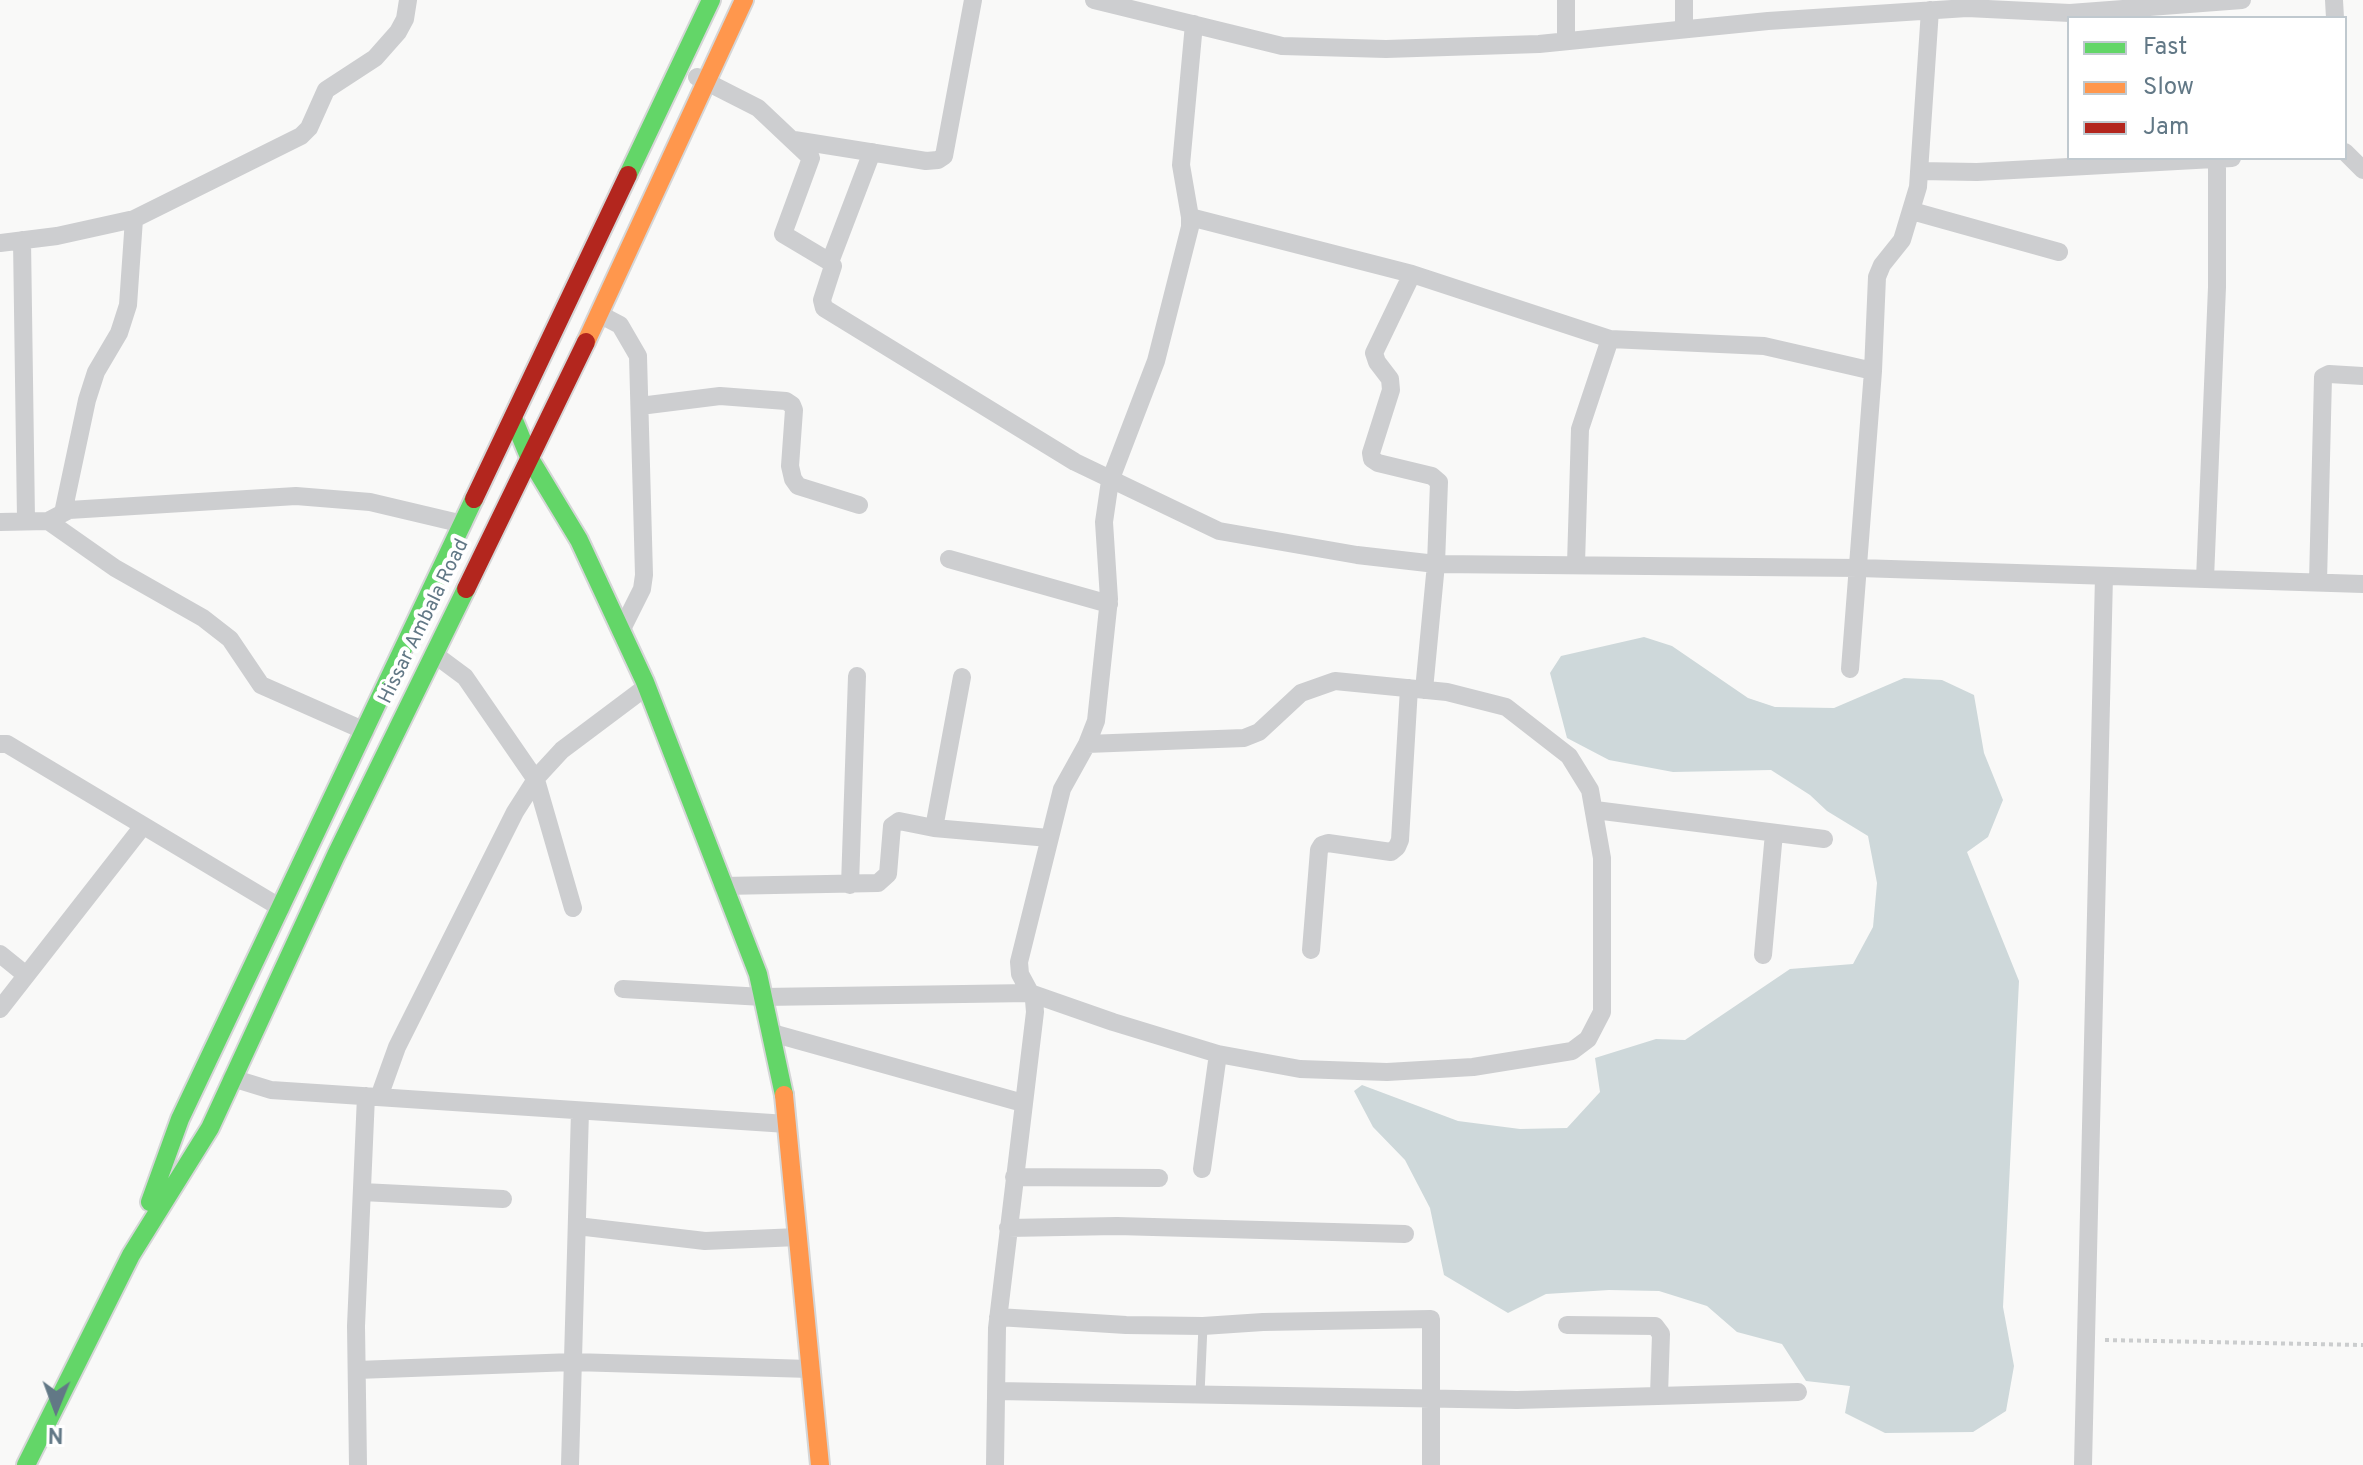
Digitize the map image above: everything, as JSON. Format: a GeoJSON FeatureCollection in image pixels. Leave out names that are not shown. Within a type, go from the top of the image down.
{"type":"FeatureCollection","features":[{"type":"Feature","properties":{"kind":"main road","name":"Hissar Ambala Road"},"geometry":{"type":"LineString","coordinates":[[131,1255],[180,1119],[711,0]]}},
{"type":"Feature","properties":{"kind":"main road","name":"Hissar Ambala Road"},"geometry":{"type":"LineString","coordinates":[[26,1465],[131,1255],[210,1128],[336,855],[599,314],[743,2]]}},
{"type":"Feature","properties":{"kind":"main road"},"geometry":{"type":"LineString","coordinates":[[513,418],[530,459],[579,540],[646,687],[758,974],[783,1082],[820,1465]]}},
{"type":"Feature","properties":{"kind":"street"},"geometry":{"type":"LineString","coordinates":[[0,243],[134,219],[301,136],[309,128],[326,90],[375,58],[398,32],[405,19],[408,0]]}},
{"type":"Feature","properties":{"kind":"street"},"geometry":{"type":"LineString","coordinates":[[719,0],[743,2]]}},
{"type":"Feature","properties":{"kind":"street"},"geometry":{"type":"LineString","coordinates":[[791,139],[926,161],[944,156],[973,0]]}},
{"type":"Feature","properties":{"kind":"street"},"geometry":{"type":"LineString","coordinates":[[1094,0],[1282,46],[1386,49],[1566,41],[1684,29],[1804,9],[1935,7],[2070,13],[2117,5],[2242,0]]}},
{"type":"Feature","properties":{"kind":"street"},"geometry":{"type":"LineString","coordinates":[[1566,0],[1566,41]]}},
{"type":"Feature","properties":{"kind":"street"},"geometry":{"type":"LineString","coordinates":[[1684,0],[1684,29]]}},
{"type":"Feature","properties":{"kind":"street"},"geometry":{"type":"LineString","coordinates":[[1850,669],[1873,371],[1877,277],[1882,265],[1902,240],[1912,211],[1919,171],[1935,7]]}},
{"type":"Feature","properties":{"kind":"street"},"geometry":{"type":"LineString","coordinates":[[995,1465],[998,1317],[1035,1012],[1020,974],[1019,962],[1062,789],[1087,744],[1099,703],[1109,604],[1104,522],[1110,481],[1156,361],[1190,217],[1181,165],[1194,24]]}},
{"type":"Feature","properties":{"kind":"street"},"geometry":{"type":"LineString","coordinates":[[679,67],[758,108],[811,158],[783,234],[830,262]]}},
{"type":"Feature","properties":{"kind":"street"},"geometry":{"type":"LineString","coordinates":[[872,152],[830,262],[832,271],[822,300],[824,308],[1075,462],[1219,531],[1357,555],[1436,564],[1859,568],[2363,584]]}},
{"type":"Feature","properties":{"kind":"street"},"geometry":{"type":"LineString","coordinates":[[2347,154],[2363,170]]}},
{"type":"Feature","properties":{"kind":"street"},"geometry":{"type":"LineString","coordinates":[[1919,171],[1977,172],[2205,160]]}},
{"type":"Feature","properties":{"kind":"street"},"geometry":{"type":"LineString","coordinates":[[2205,579],[2224,160]]}},
{"type":"Feature","properties":{"kind":"street"},"geometry":{"type":"LineString","coordinates":[[1912,211],[2059,252]]}},
{"type":"Feature","properties":{"kind":"street"},"geometry":{"type":"LineString","coordinates":[[1190,217],[1412,274],[1610,339],[1764,346],[1873,371]]}},
{"type":"Feature","properties":{"kind":"street"},"geometry":{"type":"LineString","coordinates":[[56,517],[96,372],[119,333],[128,305],[134,219]]}},
{"type":"Feature","properties":{"kind":"street"},"geometry":{"type":"LineString","coordinates":[[22,240],[26,519]]}},
{"type":"Feature","properties":{"kind":"street"},"geometry":{"type":"LineString","coordinates":[[1311,950],[1319,850],[1322,845],[1328,843],[1391,852],[1400,840],[1416,689],[1436,564],[1439,482],[1432,476],[1378,463],[1372,459],[1371,453],[1392,384],[1374,353],[1412,274]]}},
{"type":"Feature","properties":{"kind":"street"},"geometry":{"type":"LineString","coordinates":[[599,314],[620,325],[638,356],[644,575],[642,589],[621,631]]}},
{"type":"Feature","properties":{"kind":"street"},"geometry":{"type":"LineString","coordinates":[[1576,564],[1580,429],[1610,339]]}},
{"type":"Feature","properties":{"kind":"street"},"geometry":{"type":"LineString","coordinates":[[2318,582],[2323,377],[2329,374],[2363,376]]}},
{"type":"Feature","properties":{"kind":"street"},"geometry":{"type":"LineString","coordinates":[[640,406],[720,396],[786,401],[794,410],[790,466],[793,479],[798,486],[859,505]]}},
{"type":"Feature","properties":{"kind":"street"},"geometry":{"type":"LineString","coordinates":[[0,522],[56,517],[82,509],[296,496],[370,502],[463,524]]}},
{"type":"Feature","properties":{"kind":"street"},"geometry":{"type":"LineString","coordinates":[[56,517],[115,568],[203,618],[230,639],[261,685],[365,731]]}},
{"type":"Feature","properties":{"kind":"street"},"geometry":{"type":"LineString","coordinates":[[949,559],[1109,604]]}},
{"type":"Feature","properties":{"kind":"street"},"geometry":{"type":"LineString","coordinates":[[2083,1465],[2104,576]]}},
{"type":"Feature","properties":{"kind":"street"},"geometry":{"type":"LineString","coordinates":[[434,654],[465,677],[536,780],[573,908]]}},
{"type":"Feature","properties":{"kind":"street"},"geometry":{"type":"LineString","coordinates":[[850,885],[857,676]]}},
{"type":"Feature","properties":{"kind":"street"},"geometry":{"type":"LineString","coordinates":[[934,828],[962,677]]}},
{"type":"Feature","properties":{"kind":"street"},"geometry":{"type":"LineString","coordinates":[[623,989],[763,997],[1030,993],[1218,1054],[1300,1069],[1387,1072],[1473,1067],[1572,1051],[1588,1039],[1602,1012],[1602,858],[1595,810],[1590,790],[1569,756],[1506,707],[1447,692],[1335,681],[1301,693],[1259,732],[1244,738],[1087,744]]}},
{"type":"Feature","properties":{"kind":"street"},"geometry":{"type":"LineString","coordinates":[[358,1465],[362,1192],[372,1097],[515,812],[536,780],[562,750],[646,687]]}},
{"type":"Feature","properties":{"kind":"street"},"geometry":{"type":"LineString","coordinates":[[0,744],[7,744],[281,908]]}},
{"type":"Feature","properties":{"kind":"street"},"geometry":{"type":"LineString","coordinates":[[1595,810],[1824,839]]}},
{"type":"Feature","properties":{"kind":"street"},"geometry":{"type":"LineString","coordinates":[[723,886],[878,883],[888,874],[892,826],[899,821],[934,828],[1049,838]]}},
{"type":"Feature","properties":{"kind":"street"},"geometry":{"type":"LineString","coordinates":[[0,1009],[143,826]]}},
{"type":"Feature","properties":{"kind":"street"},"geometry":{"type":"LineString","coordinates":[[1763,955],[1774,833]]}},
{"type":"Feature","properties":{"kind":"street"},"geometry":{"type":"LineString","coordinates":[[0,954],[26,975]]}},
{"type":"Feature","properties":{"kind":"street"},"geometry":{"type":"LineString","coordinates":[[772,1033],[1023,1103]]}},
{"type":"Feature","properties":{"kind":"street"},"geometry":{"type":"LineString","coordinates":[[1202,1169],[1218,1054]]}},
{"type":"Feature","properties":{"kind":"street"},"geometry":{"type":"LineString","coordinates":[[232,1078],[271,1090],[787,1124]]}},
{"type":"Feature","properties":{"kind":"street"},"geometry":{"type":"LineString","coordinates":[[570,1465],[580,1111]]}},
{"type":"Feature","properties":{"kind":"street"},"geometry":{"type":"LineString","coordinates":[[1014,1177],[1159,1178]]}},
{"type":"Feature","properties":{"kind":"street"},"geometry":{"type":"LineString","coordinates":[[362,1192],[503,1199]]}},
{"type":"Feature","properties":{"kind":"street"},"geometry":{"type":"LineString","coordinates":[[577,1226],[705,1241],[798,1237]]}},
{"type":"Feature","properties":{"kind":"street"},"geometry":{"type":"LineString","coordinates":[[1008,1228],[1117,1226],[1405,1234]]}},
{"type":"Feature","properties":{"kind":"street"},"geometry":{"type":"LineString","coordinates":[[998,1317],[1203,1326],[1431,1319],[1431,1465]]}},
{"type":"Feature","properties":{"kind":"street"},"geometry":{"type":"LineString","coordinates":[[1567,1325],[1655,1326],[1661,1334],[1659,1395]]}},
{"type":"Feature","properties":{"kind":"street"},"geometry":{"type":"LineString","coordinates":[[357,1370],[573,1362],[810,1369]]}},
{"type":"Feature","properties":{"kind":"street"},"geometry":{"type":"LineString","coordinates":[[996,1391],[1517,1400],[1798,1392]]}},
{"type":"Feature","properties":{"kind":"lane"},"geometry":{"type":"LineString","coordinates":[[1200,1394],[1203,1326]]}},
{"type":"Feature","properties":{"kind":"path"},"geometry":{"type":"LineString","coordinates":[[2086,1340],[2363,1345]]}},
{"type":"Feature","properties":{"kind":"shaded area"},"geometry":{"type":"Polygon","coordinates":[[[1644,637],[1672,646],[1748,698],[1775,707],[1834,708],[1904,678],[1942,680],[1974,695],[1984,753],[2003,800],[1988,837],[1967,852],[2019,981],[2003,1307],[2014,1366],[2006,1411],[1973,1432],[1885,1433],[1845,1413],[1850,1386],[1806,1381],[1782,1344],[1737,1332],[1707,1306],[1659,1291],[1546,1294],[1508,1313],[1444,1275],[1430,1208],[1405,1160],[1373,1127],[1354,1091],[1362,1085],[1458,1121],[1520,1129],[1567,1128],[1600,1092],[1595,1058],[1656,1039],[1685,1040],[1790,969],[1853,964],[1873,927],[1877,883],[1868,836],[1771,770],[1673,772],[1609,760],[1567,738],[1550,673],[1561,656],[1644,637]]]}},
{"type":"Feature","properties":{"kind":"traffic: fast"},"geometry":{"type":"LineString","coordinates":[[628,175],[711,0]]}},
{"type":"Feature","properties":{"kind":"traffic: fast"},"geometry":{"type":"LineString","coordinates":[[513,418],[530,459],[579,540],[645,682],[758,974],[784,1095]]}},
{"type":"Feature","properties":{"kind":"traffic: fast"},"geometry":{"type":"LineString","coordinates":[[150,1202],[180,1119],[474,499]]}},
{"type":"Feature","properties":{"kind":"traffic: fast"},"geometry":{"type":"LineString","coordinates":[[26,1465],[131,1255],[210,1128],[336,855],[466,589]]}},
{"type":"Feature","properties":{"kind":"traffic: slow"},"geometry":{"type":"LineString","coordinates":[[586,342],[744,0]]}},
{"type":"Feature","properties":{"kind":"traffic: slow"},"geometry":{"type":"LineString","coordinates":[[784,1095],[820,1465]]}},
{"type":"Feature","properties":{"kind":"traffic: jam"},"geometry":{"type":"LineString","coordinates":[[474,499],[628,175]]}},
{"type":"Feature","properties":{"kind":"traffic: jam"},"geometry":{"type":"LineString","coordinates":[[466,589],[586,342]]}}]}
